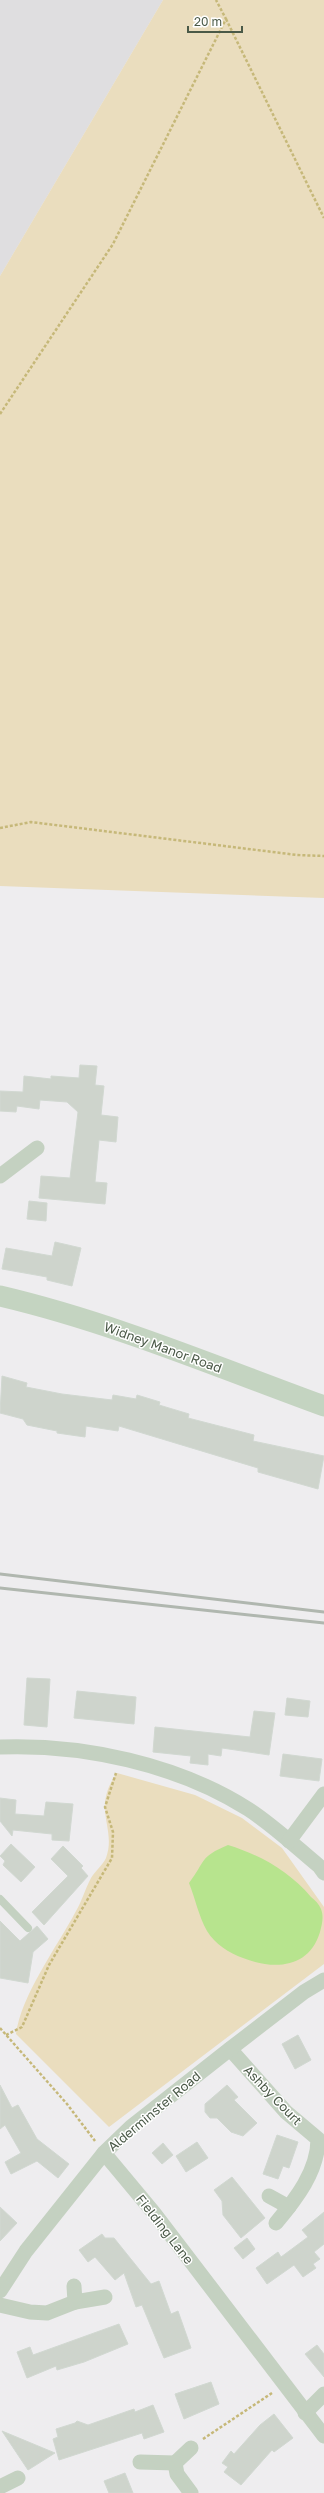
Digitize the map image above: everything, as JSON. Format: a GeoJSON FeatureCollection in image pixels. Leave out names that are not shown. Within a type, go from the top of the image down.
{"type":"FeatureCollection","features":[{"type":"Feature","properties":{"kind":"street"},"geometry":{"type":"LineString","coordinates":[[0,1176],[37,1148]]}},
{"type":"Feature","properties":{"kind":"street","name":"Widney Manor Road"},"geometry":{"type":"LineString","coordinates":[[0,1296],[111,1328],[324,1406]]}},
{"type":"Feature","properties":{"kind":"street"},"geometry":{"type":"LineString","coordinates":[[0,1747],[24,1746],[121,1757],[196,1780],[248,1808],[319,1866],[324,1873]]}},
{"type":"Feature","properties":{"kind":"street"},"geometry":{"type":"LineString","coordinates":[[289,1841],[324,1794]]}},
{"type":"Feature","properties":{"kind":"street","name":"Alderminster Road"},"geometry":{"type":"LineString","coordinates":[[0,2291],[26,2251],[104,2153],[131,2127],[304,1992],[324,1980]]}},
{"type":"Feature","properties":{"kind":"street","name":"Ashby Court"},"geometry":{"type":"LineString","coordinates":[[230,2049],[286,2112],[321,2139],[318,2156],[300,2191],[276,2223]]}},
{"type":"Feature","properties":{"kind":"street","name":"Fielding Lane"},"geometry":{"type":"LineString","coordinates":[[104,2153],[163,2224],[283,2384],[324,2436]]}},
{"type":"Feature","properties":{"kind":"street"},"geometry":{"type":"LineString","coordinates":[[269,2196],[289,2207]]}},
{"type":"Feature","properties":{"kind":"street"},"geometry":{"type":"LineString","coordinates":[[74,2286],[75,2302]]}},
{"type":"Feature","properties":{"kind":"street"},"geometry":{"type":"LineString","coordinates":[[0,2305],[30,2312],[48,2313],[75,2302],[105,2297]]}},
{"type":"Feature","properties":{"kind":"street"},"geometry":{"type":"LineString","coordinates":[[305,2412],[324,2394]]}},
{"type":"Feature","properties":{"kind":"street"},"geometry":{"type":"LineString","coordinates":[[140,2462],[175,2463],[191,2448]]}},
{"type":"Feature","properties":{"kind":"street"},"geometry":{"type":"LineString","coordinates":[[175,2463],[177,2474],[191,2493]]}},
{"type":"Feature","properties":{"kind":"street"},"geometry":{"type":"LineString","coordinates":[[0,2487],[18,2478]]}},
{"type":"Feature","properties":{"kind":"lane"},"geometry":{"type":"LineString","coordinates":[[0,1899],[28,1928]]}},
{"type":"Feature","properties":{"kind":"path"},"geometry":{"type":"LineString","coordinates":[[216,0],[324,218]]}},
{"type":"Feature","properties":{"kind":"path"},"geometry":{"type":"LineString","coordinates":[[0,414],[113,244],[226,19]]}},
{"type":"Feature","properties":{"kind":"path"},"geometry":{"type":"LineString","coordinates":[[0,828],[31,822],[297,855],[324,856]]}},
{"type":"Feature","properties":{"kind":"path"},"geometry":{"type":"LineString","coordinates":[[6,2035],[22,2027],[49,1965],[112,1858],[113,1832],[105,1807],[121,1757]]}},
{"type":"Feature","properties":{"kind":"path"},"geometry":{"type":"LineString","coordinates":[[0,2028],[67,2104],[104,2153]]}},
{"type":"Feature","properties":{"kind":"path"},"geometry":{"type":"LineString","coordinates":[[191,2448],[283,2384]]}},
{"type":"Feature","properties":{"kind":"shaded area"},"geometry":{"type":"Polygon","coordinates":[[[0,0],[163,0],[0,276],[0,0]]]}},
{"type":"Feature","properties":{"kind":"shaded area"},"geometry":{"type":"Polygon","coordinates":[[[163,0],[324,0],[324,898],[0,886],[0,276],[163,0]]]}},
{"type":"Feature","properties":{"kind":"shaded area"},"geometry":{"type":"Polygon","coordinates":[[[117,1773],[195,1795],[242,1818],[282,1848],[324,1907],[324,1964],[109,2127],[16,2034],[19,2019],[32,1987],[78,1907],[91,1878],[106,1858],[109,1847],[109,1837],[105,1808],[106,1797],[117,1773]]]}},
{"type":"Feature","properties":{"kind":"shaded area"},"geometry":{"type":"Polygon","coordinates":[[[228,1845],[263,1859],[284,1872],[319,1905],[323,1918],[320,1932],[315,1944],[308,1953],[299,1960],[278,1965],[254,1962],[228,1951],[210,1936],[199,1914],[189,1883],[207,1856],[228,1845]]]}},
{"type":"Feature","properties":{"kind":"building"},"geometry":{"type":"Polygon","coordinates":[[[80,1065],[97,1066],[95,1085],[104,1086],[101,1115],[118,1117],[116,1142],[99,1140],[95,1182],[107,1183],[105,1204],[39,1198],[41,1176],[70,1178],[78,1112],[67,1102],[40,1100],[39,1109],[17,1106],[16,1112],[0,1111],[0,1091],[23,1092],[24,1076],[51,1079],[51,1076],[79,1078],[80,1065]]]}},
{"type":"Feature","properties":{"kind":"building"},"geometry":{"type":"Polygon","coordinates":[[[29,1201],[47,1203],[46,1221],[27,1219],[29,1201]]]}},
{"type":"Feature","properties":{"kind":"building"},"geometry":{"type":"Polygon","coordinates":[[[55,1242],[81,1248],[72,1286],[47,1280],[47,1277],[2,1269],[6,1248],[52,1256],[55,1242]]]}},
{"type":"Feature","properties":{"kind":"building"},"geometry":{"type":"Polygon","coordinates":[[[2,1376],[27,1383],[26,1387],[62,1394],[112,1400],[113,1395],[136,1399],[137,1395],[160,1402],[159,1405],[189,1414],[188,1418],[254,1435],[253,1441],[324,1456],[318,1489],[258,1472],[258,1468],[119,1426],[118,1431],[86,1426],[85,1437],[57,1433],[57,1431],[27,1425],[23,1419],[0,1413],[2,1376]]]}},
{"type":"Feature","properties":{"kind":"building"},"geometry":{"type":"Polygon","coordinates":[[[27,1678],[50,1679],[47,1727],[24,1725],[27,1678]]]}},
{"type":"Feature","properties":{"kind":"building"},"geometry":{"type":"Polygon","coordinates":[[[77,1691],[136,1697],[134,1724],[74,1718],[77,1691]]]}},
{"type":"Feature","properties":{"kind":"building"},"geometry":{"type":"Polygon","coordinates":[[[287,1698],[310,1701],[308,1717],[285,1715],[287,1698]]]}},
{"type":"Feature","properties":{"kind":"building"},"geometry":{"type":"Polygon","coordinates":[[[254,1711],[275,1713],[269,1755],[222,1748],[221,1756],[208,1754],[208,1765],[190,1763],[191,1756],[153,1752],[155,1727],[250,1737],[254,1711]]]}},
{"type":"Feature","properties":{"kind":"building"},"geometry":{"type":"Polygon","coordinates":[[[283,1754],[322,1759],[319,1781],[280,1776],[283,1754]]]}},
{"type":"Feature","properties":{"kind":"building"},"geometry":{"type":"Polygon","coordinates":[[[0,1798],[16,1800],[15,1814],[44,1816],[46,1802],[73,1804],[69,1841],[52,1840],[52,1834],[13,1830],[12,1836],[0,1821],[0,1798]]]}},
{"type":"Feature","properties":{"kind":"building"},"geometry":{"type":"Polygon","coordinates":[[[11,1844],[35,1867],[21,1882],[3,1865],[5,1861],[0,1856],[11,1844]]]}},
{"type":"Feature","properties":{"kind":"building"},"geometry":{"type":"Polygon","coordinates":[[[63,1846],[83,1866],[81,1868],[88,1876],[44,1925],[32,1912],[68,1876],[51,1859],[63,1846]]]}},
{"type":"Feature","properties":{"kind":"building"},"geometry":{"type":"Polygon","coordinates":[[[0,1921],[20,1941],[37,1926],[48,1939],[33,1952],[28,1983],[0,1978],[0,1921]]]}},
{"type":"Feature","properties":{"kind":"building"},"geometry":{"type":"Polygon","coordinates":[[[298,2035],[311,2060],[295,2069],[282,2044],[298,2035]]]}},
{"type":"Feature","properties":{"kind":"building"},"geometry":{"type":"Polygon","coordinates":[[[0,2085],[12,2108],[18,2105],[37,2139],[69,2164],[58,2178],[37,2161],[11,2174],[5,2162],[21,2153],[5,2125],[0,2129],[0,2085]]]}},
{"type":"Feature","properties":{"kind":"building"},"geometry":{"type":"Polygon","coordinates":[[[227,2085],[238,2097],[234,2100],[257,2123],[243,2136],[231,2132],[217,2118],[210,2118],[205,2112],[205,2104],[227,2085]]]}},
{"type":"Feature","properties":{"kind":"building"},"geometry":{"type":"Polygon","coordinates":[[[277,2135],[298,2142],[289,2168],[283,2166],[278,2179],[263,2174],[277,2135]]]}},
{"type":"Feature","properties":{"kind":"building"},"geometry":{"type":"Polygon","coordinates":[[[197,2142],[208,2158],[186,2172],[176,2156],[197,2142]]]}},
{"type":"Feature","properties":{"kind":"building"},"geometry":{"type":"Polygon","coordinates":[[[163,2143],[173,2155],[162,2164],[152,2153],[163,2143]]]}},
{"type":"Feature","properties":{"kind":"building"},"geometry":{"type":"Polygon","coordinates":[[[232,2177],[265,2218],[241,2238],[223,2215],[222,2201],[214,2190],[232,2177]]]}},
{"type":"Feature","properties":{"kind":"building"},"geometry":{"type":"Polygon","coordinates":[[[0,2207],[17,2223],[0,2241],[0,2207]]]}},
{"type":"Feature","properties":{"kind":"building"},"geometry":{"type":"Polygon","coordinates":[[[324,2212],[324,2244],[314,2252],[320,2259],[313,2264],[316,2268],[303,2277],[294,2265],[267,2284],[256,2268],[278,2252],[281,2257],[308,2237],[302,2230],[324,2212]]]}},
{"type":"Feature","properties":{"kind":"building"},"geometry":{"type":"Polygon","coordinates":[[[102,2234],[105,2238],[114,2238],[151,2284],[159,2281],[171,2314],[178,2311],[191,2348],[164,2358],[142,2305],[136,2307],[124,2273],[115,2280],[95,2257],[88,2262],[79,2250],[102,2234]]]}},
{"type":"Feature","properties":{"kind":"building"},"geometry":{"type":"Polygon","coordinates":[[[247,2238],[255,2249],[243,2259],[234,2248],[247,2238]]]}},
{"type":"Feature","properties":{"kind":"building"},"geometry":{"type":"Polygon","coordinates":[[[119,2324],[128,2344],[84,2362],[57,2370],[56,2366],[27,2378],[17,2352],[30,2347],[33,2355],[119,2324]]]}},
{"type":"Feature","properties":{"kind":"building"},"geometry":{"type":"Polygon","coordinates":[[[317,2345],[324,2354],[324,2377],[305,2354],[317,2345]]]}},
{"type":"Feature","properties":{"kind":"building"},"geometry":{"type":"Polygon","coordinates":[[[211,2382],[219,2404],[184,2419],[175,2394],[211,2382]]]}},
{"type":"Feature","properties":{"kind":"building"},"geometry":{"type":"Polygon","coordinates":[[[153,2405],[164,2432],[144,2439],[142,2433],[59,2460],[53,2439],[58,2437],[56,2429],[77,2421],[88,2425],[134,2409],[135,2412],[153,2405]]]}},
{"type":"Feature","properties":{"kind":"building"},"geometry":{"type":"Polygon","coordinates":[[[274,2414],[293,2438],[274,2452],[272,2450],[241,2485],[224,2472],[228,2467],[222,2463],[231,2451],[234,2454],[260,2425],[274,2414]]]}},
{"type":"Feature","properties":{"kind":"building"},"geometry":{"type":"Polygon","coordinates":[[[2,2431],[55,2453],[28,2470],[2,2431]]]}},
{"type":"Feature","properties":{"kind":"building"},"geometry":{"type":"Polygon","coordinates":[[[125,2473],[133,2493],[109,2493],[104,2481],[125,2473]]]}},
{"type":"Feature","properties":{"kind":"railway"},"geometry":{"type":"LineString","coordinates":[[0,1574],[324,1612]]}},
{"type":"Feature","properties":{"kind":"railway"},"geometry":{"type":"LineString","coordinates":[[0,1588],[324,1623]]}}]}
